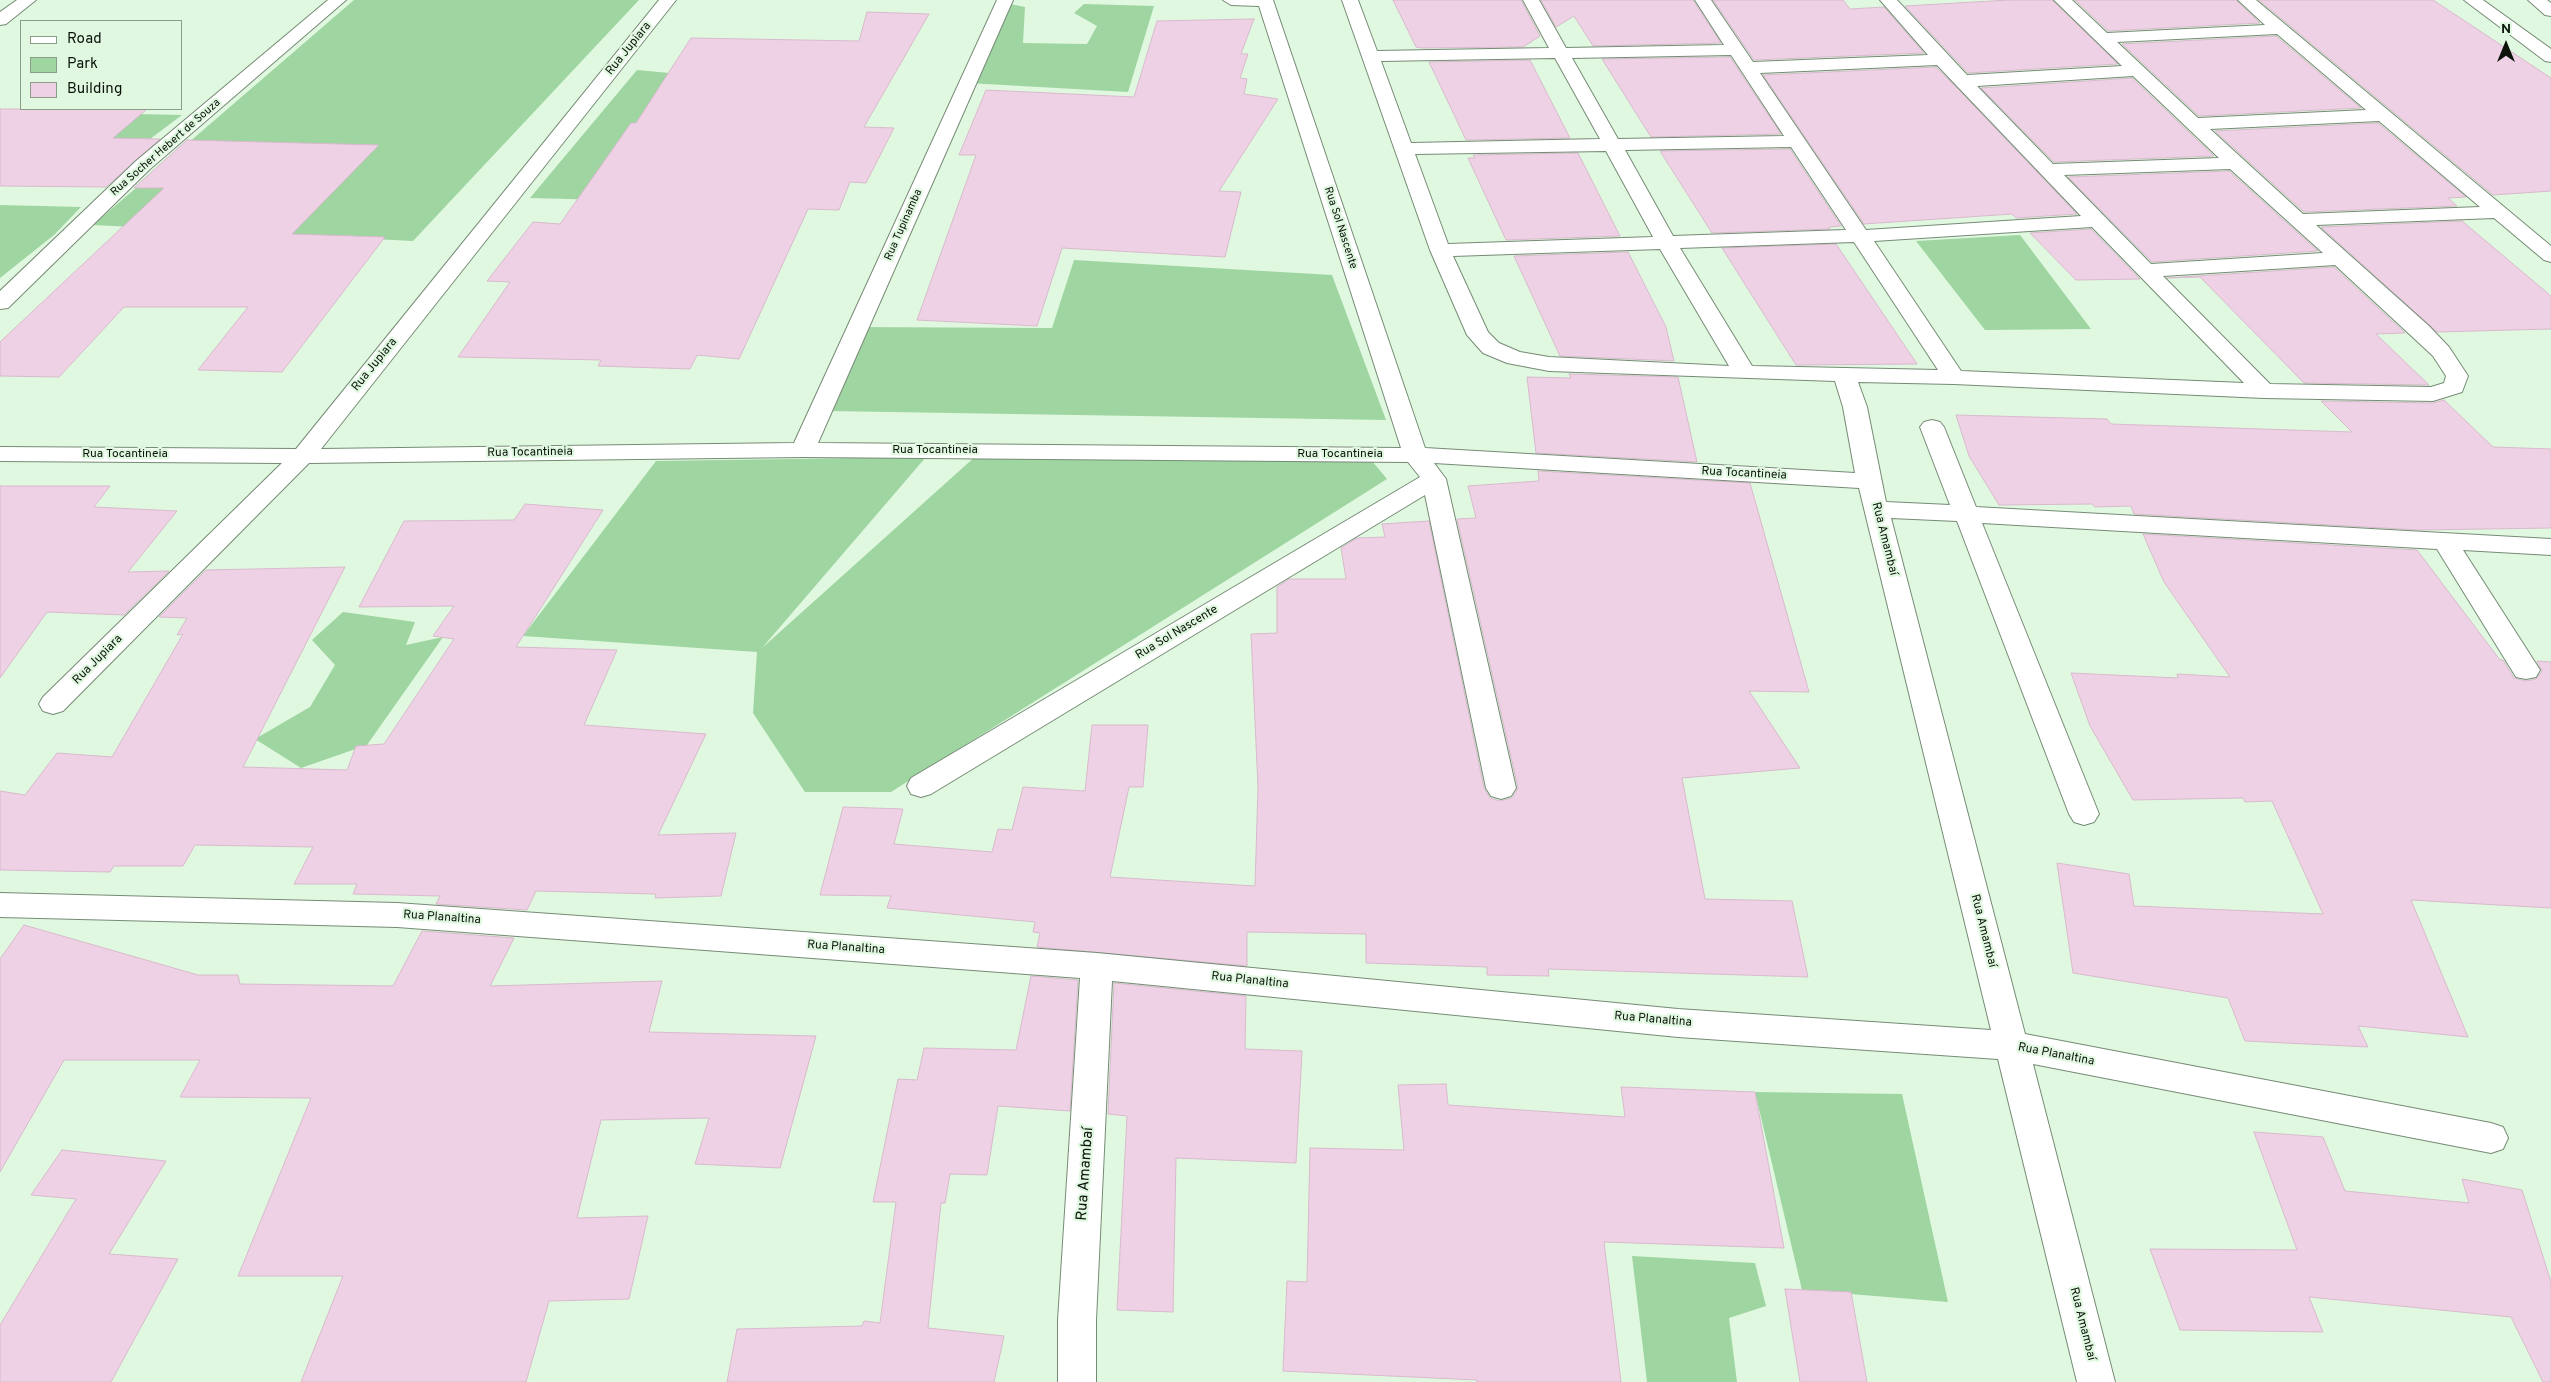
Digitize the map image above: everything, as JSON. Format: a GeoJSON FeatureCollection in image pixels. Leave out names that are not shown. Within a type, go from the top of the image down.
{"type":"FeatureCollection","features":[{"type":"Feature","properties":{"kind":"street"},"geometry":{"type":"LineString","coordinates":[[0,20],[28,0]]}},
{"type":"Feature","properties":{"kind":"street","name":"Rua Socher Hebert de Souza"},"geometry":{"type":"LineString","coordinates":[[0,302],[143,165],[338,0]]}},
{"type":"Feature","properties":{"kind":"street","name":"Rua Jupiara"},"geometry":{"type":"LineString","coordinates":[[53,704],[303,456],[668,0]]}},
{"type":"Feature","properties":{"kind":"street","name":"Rua Tupinamba"},"geometry":{"type":"LineString","coordinates":[[803,450],[1005,0]]}},
{"type":"Feature","properties":{"kind":"street"},"geometry":{"type":"LineString","coordinates":[[1231,0],[1265,0]]}},
{"type":"Feature","properties":{"kind":"street","name":"Rua Sol Nascente"},"geometry":{"type":"LineString","coordinates":[[1265,0],[1415,455]]}},
{"type":"Feature","properties":{"kind":"street"},"geometry":{"type":"LineString","coordinates":[[1350,0],[1440,250],[1478,335],[1491,348],[1514,358],[1549,364],[1745,373],[1954,377],[2264,391],[2433,394],[2454,387],[2457,376],[2441,352],[2300,220],[2235,163],[2062,0]]}},
{"type":"Feature","properties":{"kind":"street"},"geometry":{"type":"LineString","coordinates":[[1531,0],[1667,243],[1745,373]]}},
{"type":"Feature","properties":{"kind":"street"},"geometry":{"type":"LineString","coordinates":[[1703,0],[1862,236],[1954,377]]}},
{"type":"Feature","properties":{"kind":"street"},"geometry":{"type":"LineString","coordinates":[[1888,0],[1962,81],[2050,170],[2145,271],[2264,391]]}},
{"type":"Feature","properties":{"kind":"street"},"geometry":{"type":"LineString","coordinates":[[2246,0],[2551,256]]}},
{"type":"Feature","properties":{"kind":"street"},"geometry":{"type":"LineString","coordinates":[[2472,0],[2551,57]]}},
{"type":"Feature","properties":{"kind":"street"},"geometry":{"type":"LineString","coordinates":[[2536,0],[2551,11]]}},
{"type":"Feature","properties":{"kind":"street"},"geometry":{"type":"LineString","coordinates":[[2102,38],[2281,29]]}},
{"type":"Feature","properties":{"kind":"street"},"geometry":{"type":"LineString","coordinates":[[1370,56],[1737,50]]}},
{"type":"Feature","properties":{"kind":"street"},"geometry":{"type":"LineString","coordinates":[[1748,68],[1942,60]]}},
{"type":"Feature","properties":{"kind":"street"},"geometry":{"type":"LineString","coordinates":[[1962,81],[2136,70]]}},
{"type":"Feature","properties":{"kind":"street"},"geometry":{"type":"LineString","coordinates":[[2194,124],[2384,115]]}},
{"type":"Feature","properties":{"kind":"street"},"geometry":{"type":"LineString","coordinates":[[1404,149],[1798,141]]}},
{"type":"Feature","properties":{"kind":"street"},"geometry":{"type":"LineString","coordinates":[[2050,170],[2235,163]]}},
{"type":"Feature","properties":{"kind":"street"},"geometry":{"type":"LineString","coordinates":[[2300,220],[2498,212]]}},
{"type":"Feature","properties":{"kind":"street"},"geometry":{"type":"LineString","coordinates":[[1440,250],[1862,236],[2097,221]]}},
{"type":"Feature","properties":{"kind":"street"},"geometry":{"type":"LineString","coordinates":[[2145,271],[2341,258]]}},
{"type":"Feature","properties":{"kind":"street","name":"Rua Amambaí"},"geometry":{"type":"LineString","coordinates":[[1844,375],[1883,500],[2012,1046],[2096,1382]]}},
{"type":"Feature","properties":{"kind":"street"},"geometry":{"type":"LineString","coordinates":[[1932,427],[2084,814]]}},
{"type":"Feature","properties":{"kind":"street","name":"Rua Tocantineia"},"geometry":{"type":"LineString","coordinates":[[0,454],[303,456],[803,450],[1415,455],[1883,500],[1966,514],[2551,547]]}},
{"type":"Feature","properties":{"kind":"street"},"geometry":{"type":"LineString","coordinates":[[1415,455],[1434,479],[1501,788]]}},
{"type":"Feature","properties":{"kind":"street","name":"Rua Sol Nascente"},"geometry":{"type":"LineString","coordinates":[[921,786],[1434,479]]}},
{"type":"Feature","properties":{"kind":"street"},"geometry":{"type":"LineString","coordinates":[[2446,541],[2526,670]]}},
{"type":"Feature","properties":{"kind":"street","name":"Rua Planaltina"},"geometry":{"type":"LineString","coordinates":[[0,905],[397,915],[1097,966],[1678,1023],[2012,1046],[2491,1138]]}},
{"type":"Feature","properties":{"kind":"street","name":"Rua Amambaí"},"geometry":{"type":"LineString","coordinates":[[1078,1382],[1077,1320],[1097,966]]}},
{"type":"Feature","properties":{"kind":"green space"},"geometry":{"type":"Polygon","coordinates":[[[354,0],[639,0],[413,241],[93,225],[354,0]]]}},
{"type":"Feature","properties":{"kind":"green space"},"geometry":{"type":"Polygon","coordinates":[[[1010,4],[1025,7],[1023,43],[1087,44],[1097,26],[1074,13],[1084,4],[1154,6],[1128,92],[968,83],[1010,4]]]}},
{"type":"Feature","properties":{"kind":"green space"},"geometry":{"type":"Polygon","coordinates":[[[637,70],[680,74],[682,202],[530,198],[637,70]]]}},
{"type":"Feature","properties":{"kind":"green space"},"geometry":{"type":"Polygon","coordinates":[[[90,113],[182,115],[122,160],[90,113]]]}},
{"type":"Feature","properties":{"kind":"green space"},"geometry":{"type":"Polygon","coordinates":[[[0,205],[81,207],[54,235],[0,278],[0,205]]]}},
{"type":"Feature","properties":{"kind":"green space"},"geometry":{"type":"Polygon","coordinates":[[[2020,235],[2091,329],[1985,330],[1916,241],[2020,235]]]}},
{"type":"Feature","properties":{"kind":"green space"},"geometry":{"type":"Polygon","coordinates":[[[1074,260],[1332,275],[1386,420],[827,411],[851,327],[1052,328],[1074,260]]]}},
{"type":"Feature","properties":{"kind":"green space"},"geometry":{"type":"Polygon","coordinates":[[[977,455],[1367,455],[1387,479],[891,792],[805,792],[753,713],[757,652],[523,636],[656,461],[926,457],[762,648],[977,455]]]}},
{"type":"Feature","properties":{"kind":"green space"},"geometry":{"type":"Polygon","coordinates":[[[343,612],[415,622],[406,645],[443,637],[367,745],[301,768],[255,739],[310,707],[335,665],[312,640],[343,612]]]}},
{"type":"Feature","properties":{"kind":"green space"},"geometry":{"type":"Polygon","coordinates":[[[1755,1092],[1902,1094],[1948,1302],[1802,1290],[1755,1092]]]}},
{"type":"Feature","properties":{"kind":"green space"},"geometry":{"type":"Polygon","coordinates":[[[1632,1256],[1755,1263],[1766,1306],[1729,1318],[1737,1382],[1647,1382],[1632,1256]]]}},
{"type":"Feature","properties":{"kind":"building"},"geometry":{"type":"Polygon","coordinates":[[[1393,0],[1521,0],[1540,36],[1523,47],[1416,47],[1393,0]]]}},
{"type":"Feature","properties":{"kind":"building"},"geometry":{"type":"Polygon","coordinates":[[[1541,0],[1693,0],[1721,43],[1593,46],[1574,16],[1556,27],[1541,0]]]}},
{"type":"Feature","properties":{"kind":"building"},"geometry":{"type":"Polygon","coordinates":[[[1713,0],[1843,0],[1850,9],[1884,7],[1924,53],[1754,60],[1713,0]]]}},
{"type":"Feature","properties":{"kind":"building"},"geometry":{"type":"Polygon","coordinates":[[[2009,0],[2052,0],[2118,64],[1968,73],[1905,6],[2009,0]]]}},
{"type":"Feature","properties":{"kind":"building"},"geometry":{"type":"Polygon","coordinates":[[[2075,0],[2236,0],[2260,23],[2108,31],[2075,0]]]}},
{"type":"Feature","properties":{"kind":"building"},"geometry":{"type":"Polygon","coordinates":[[[2259,0],[2433,0],[2551,78],[2551,191],[2493,195],[2259,0]]]}},
{"type":"Feature","properties":{"kind":"building"},"geometry":{"type":"Polygon","coordinates":[[[867,12],[929,14],[864,127],[894,128],[866,183],[850,182],[839,210],[808,209],[739,359],[697,355],[690,369],[598,366],[601,360],[458,357],[510,282],[487,281],[533,222],[560,224],[631,123],[636,123],[691,38],[859,41],[867,12]]]}},
{"type":"Feature","properties":{"kind":"building"},"geometry":{"type":"Polygon","coordinates":[[[1254,19],[1241,54],[1248,54],[1240,78],[1247,79],[1244,94],[1278,99],[1219,191],[1241,192],[1225,257],[1062,248],[1037,326],[917,320],[976,155],[959,155],[986,90],[1134,97],[1157,21],[1254,19]]]}},
{"type":"Feature","properties":{"kind":"building"},"geometry":{"type":"Polygon","coordinates":[[[2276,36],[2361,108],[2199,116],[2122,44],[2276,36]]]}},
{"type":"Feature","properties":{"kind":"building"},"geometry":{"type":"Polygon","coordinates":[[[1730,57],[1781,134],[1651,137],[1602,59],[1730,57]]]}},
{"type":"Feature","properties":{"kind":"building"},"geometry":{"type":"Polygon","coordinates":[[[1530,60],[1570,138],[1466,140],[1429,62],[1530,60]]]}},
{"type":"Feature","properties":{"kind":"building"},"geometry":{"type":"Polygon","coordinates":[[[1936,67],[2077,214],[2016,218],[2012,214],[1864,224],[1763,75],[1936,67]]]}},
{"type":"Feature","properties":{"kind":"building"},"geometry":{"type":"Polygon","coordinates":[[[2132,78],[2214,156],[2054,162],[1981,88],[2132,78]]]}},
{"type":"Feature","properties":{"kind":"building"},"geometry":{"type":"Polygon","coordinates":[[[0,109],[146,110],[113,138],[160,139],[106,187],[0,186],[0,109]]]}},
{"type":"Feature","properties":{"kind":"building"},"geometry":{"type":"Polygon","coordinates":[[[2378,123],[2466,197],[2448,198],[2457,206],[2304,212],[2215,131],[2378,123]]]}},
{"type":"Feature","properties":{"kind":"building"},"geometry":{"type":"Polygon","coordinates":[[[187,140],[379,145],[292,234],[385,237],[282,372],[198,370],[248,307],[124,307],[59,377],[0,376],[0,342],[164,188],[134,188],[187,140]]]}},
{"type":"Feature","properties":{"kind":"building"},"geometry":{"type":"Polygon","coordinates":[[[1790,149],[1841,226],[1829,227],[1830,229],[1712,233],[1660,151],[1790,149]]]}},
{"type":"Feature","properties":{"kind":"building"},"geometry":{"type":"Polygon","coordinates":[[[1578,153],[1620,236],[1506,240],[1468,158],[1475,158],[1473,155],[1578,153]]]}},
{"type":"Feature","properties":{"kind":"building"},"geometry":{"type":"Polygon","coordinates":[[[2229,171],[2318,251],[2152,262],[2068,177],[2229,171]]]}},
{"type":"Feature","properties":{"kind":"building"},"geometry":{"type":"Polygon","coordinates":[[[2462,221],[2551,296],[2551,329],[2437,332],[2321,227],[2462,221]]]}},
{"type":"Feature","properties":{"kind":"building"},"geometry":{"type":"Polygon","coordinates":[[[2091,229],[2140,279],[2076,280],[2030,233],[2091,229]]]}},
{"type":"Feature","properties":{"kind":"building"},"geometry":{"type":"Polygon","coordinates":[[[1836,244],[1917,364],[1796,365],[1722,248],[1836,244]]]}},
{"type":"Feature","properties":{"kind":"building"},"geometry":{"type":"Polygon","coordinates":[[[1628,252],[1666,327],[1674,361],[1560,356],[1514,256],[1628,252]]]}},
{"type":"Feature","properties":{"kind":"building"},"geometry":{"type":"Polygon","coordinates":[[[2334,267],[2405,333],[2376,334],[2429,385],[2304,383],[2200,277],[2167,278],[2334,267]]]}},
{"type":"Feature","properties":{"kind":"building"},"geometry":{"type":"Polygon","coordinates":[[[1569,374],[1678,377],[1697,462],[1536,453],[1527,377],[1571,378],[1569,374]]]}},
{"type":"Feature","properties":{"kind":"building"},"geometry":{"type":"Polygon","coordinates":[[[2444,400],[2493,447],[2551,449],[2551,528],[2419,530],[2134,514],[2131,506],[2095,507],[2092,504],[1999,505],[1969,456],[1956,415],[2107,419],[2111,424],[2352,432],[2321,401],[2433,403],[2444,400]]]}},
{"type":"Feature","properties":{"kind":"building"},"geometry":{"type":"Polygon","coordinates":[[[1538,471],[1750,483],[1809,692],[1749,691],[1800,768],[1682,778],[1705,899],[1792,901],[1808,977],[1548,969],[1549,976],[1487,975],[1487,967],[1366,963],[1366,934],[1247,932],[1247,966],[1037,947],[1040,933],[1033,932],[1035,922],[887,908],[891,896],[820,895],[843,807],[903,809],[894,844],[992,852],[998,829],[1012,830],[1023,787],[1085,791],[1092,725],[1148,725],[1143,787],[1129,787],[1110,877],[1255,886],[1258,787],[1251,634],[1277,633],[1277,587],[1289,579],[1346,579],[1341,548],[1357,538],[1385,537],[1382,524],[1429,521],[1484,788],[1490,798],[1500,801],[1512,798],[1518,788],[1457,519],[1476,518],[1468,486],[1539,481],[1538,471]]]}},
{"type":"Feature","properties":{"kind":"building"},"geometry":{"type":"Polygon","coordinates":[[[0,486],[110,486],[94,507],[177,511],[128,572],[169,571],[124,615],[47,612],[0,678],[0,486]]]}},
{"type":"Feature","properties":{"kind":"building"},"geometry":{"type":"Polygon","coordinates":[[[525,504],[603,510],[516,647],[617,650],[584,725],[706,734],[658,835],[736,833],[721,896],[655,898],[656,894],[536,891],[527,910],[436,904],[440,896],[353,894],[357,884],[294,884],[313,847],[195,845],[183,866],[114,866],[110,872],[0,870],[0,791],[25,795],[57,753],[112,757],[183,634],[177,635],[187,618],[159,617],[206,570],[345,567],[243,767],[347,770],[356,746],[384,744],[454,639],[433,636],[454,606],[359,607],[404,521],[514,520],[525,504]]]}},
{"type":"Feature","properties":{"kind":"building"},"geometry":{"type":"Polygon","coordinates":[[[2143,534],[2417,550],[2500,660],[2503,660],[2514,678],[2526,681],[2536,679],[2542,671],[2537,661],[2551,662],[2551,908],[2411,900],[2468,1037],[2358,1026],[2368,1047],[2245,1041],[2228,998],[2073,973],[2057,863],[2129,874],[2134,906],[2323,914],[2272,801],[2245,802],[2243,798],[2133,800],[2090,726],[2071,673],[2178,678],[2177,674],[2230,677],[2164,582],[2143,534]]]}},
{"type":"Feature","properties":{"kind":"building"},"geometry":{"type":"Polygon","coordinates":[[[24,925],[198,975],[238,975],[240,984],[393,986],[422,931],[514,938],[490,986],[662,981],[649,1032],[816,1036],[780,1168],[695,1164],[709,1118],[601,1120],[577,1218],[648,1216],[629,1299],[549,1301],[526,1382],[301,1382],[343,1276],[238,1276],[311,1098],[180,1097],[200,1060],[64,1060],[0,1172],[0,959],[24,925]]]}},
{"type":"Feature","properties":{"kind":"building"},"geometry":{"type":"Polygon","coordinates":[[[1031,976],[1078,980],[1070,1111],[998,1106],[987,1175],[950,1174],[945,1203],[941,1203],[928,1328],[1004,1336],[994,1382],[727,1382],[737,1329],[862,1326],[864,1321],[880,1323],[896,1202],[873,1202],[898,1079],[917,1080],[924,1048],[1016,1050],[1031,976]]]}},
{"type":"Feature","properties":{"kind":"building"},"geometry":{"type":"Polygon","coordinates":[[[1114,983],[1246,996],[1245,1049],[1302,1051],[1296,1163],[1176,1158],[1173,1312],[1117,1310],[1127,1116],[1108,1114],[1114,983]]]}},
{"type":"Feature","properties":{"kind":"building"},"geometry":{"type":"Polygon","coordinates":[[[1446,1084],[1448,1105],[1625,1117],[1621,1087],[1755,1092],[1784,1248],[1604,1242],[1621,1382],[1477,1382],[1477,1380],[1283,1371],[1287,1281],[1307,1282],[1310,1148],[1404,1150],[1398,1085],[1446,1084]]]}},
{"type":"Feature","properties":{"kind":"building"},"geometry":{"type":"Polygon","coordinates":[[[2254,1132],[2323,1137],[2345,1191],[2469,1203],[2462,1179],[2522,1190],[2551,1282],[2551,1382],[2543,1382],[2511,1317],[2309,1297],[2323,1332],[2180,1330],[2150,1249],[2297,1250],[2254,1132]]]}},
{"type":"Feature","properties":{"kind":"building"},"geometry":{"type":"Polygon","coordinates":[[[62,1150],[166,1161],[109,1254],[178,1259],[111,1382],[0,1382],[0,1325],[76,1199],[31,1195],[62,1150]]]}},
{"type":"Feature","properties":{"kind":"building"},"geometry":{"type":"Polygon","coordinates":[[[1785,1289],[1851,1292],[1867,1382],[1800,1382],[1785,1289]]]}}]}
